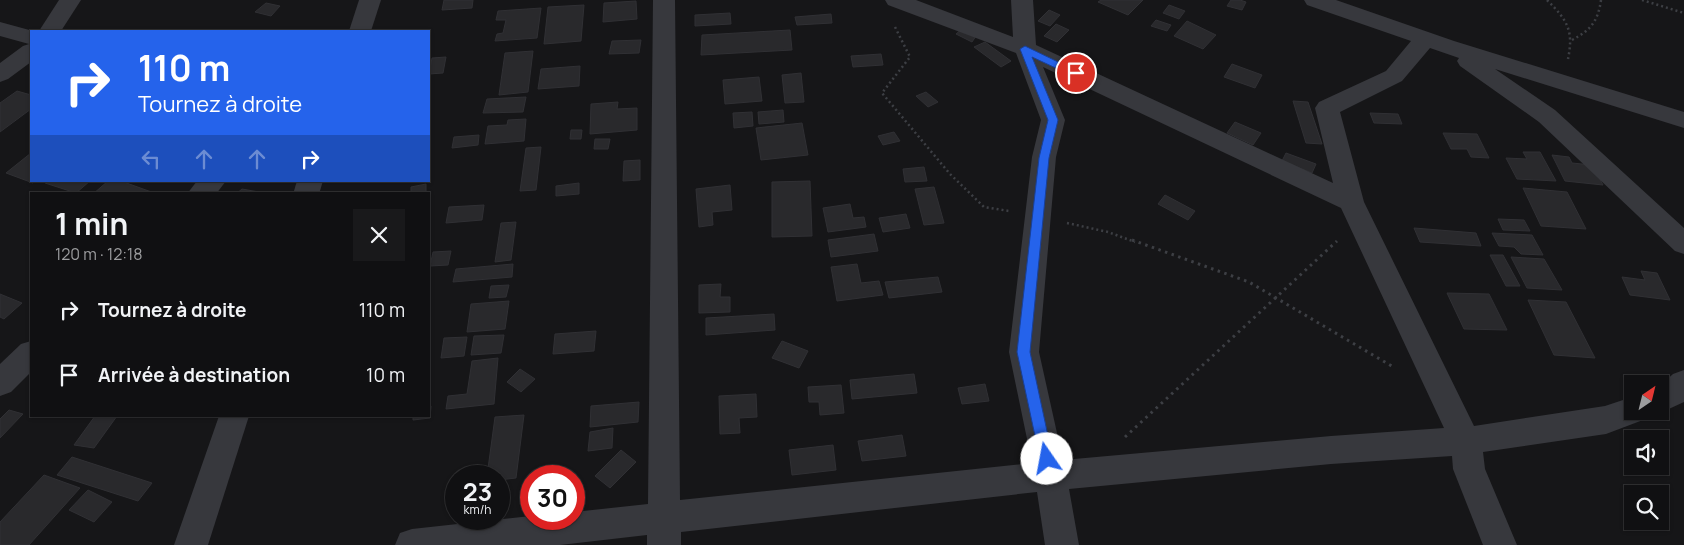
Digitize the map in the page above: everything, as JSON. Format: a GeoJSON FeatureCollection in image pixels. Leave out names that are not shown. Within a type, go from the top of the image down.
{"type":"FeatureCollection","features":[{"type":"Feature","properties":{"kind":"street"},"geometry":{"type":"LineString","coordinates":[[51,30],[70,0]]}},
{"type":"Feature","properties":{"kind":"street"},"geometry":{"type":"LineString","coordinates":[[360,30],[370,0]]}},
{"type":"Feature","properties":{"kind":"street"},"geometry":{"type":"LineString","coordinates":[[664,0],[664,531]]}},
{"type":"Feature","properties":{"kind":"street"},"geometry":{"type":"LineString","coordinates":[[896,0],[1025,49],[1355,211]]}},
{"type":"Feature","properties":{"kind":"street"},"geometry":{"type":"LineString","coordinates":[[1022,0],[1025,49],[1053,120],[1044,158],[1024,352],[1051,476],[1062,545]]}},
{"type":"Feature","properties":{"kind":"street"},"geometry":{"type":"LineString","coordinates":[[1315,0],[1436,42],[1684,120]]}},
{"type":"Feature","properties":{"kind":"street"},"geometry":{"type":"LineString","coordinates":[[0,29],[30,38]]}},
{"type":"Feature","properties":{"kind":"street"},"geometry":{"type":"LineString","coordinates":[[1436,42],[1394,76],[1327,108],[1355,211],[1466,440],[1469,469],[1500,545]]}},
{"type":"Feature","properties":{"kind":"street"},"geometry":{"type":"LineString","coordinates":[[1436,42],[1547,116],[1684,244]]}},
{"type":"Feature","properties":{"kind":"street"},"geometry":{"type":"LineString","coordinates":[[0,74],[30,52]]}},
{"type":"Feature","properties":{"kind":"street"},"geometry":{"type":"LineString","coordinates":[[202,192],[212,182]]}},
{"type":"Feature","properties":{"kind":"street"},"geometry":{"type":"LineString","coordinates":[[0,383],[30,354]]}},
{"type":"Feature","properties":{"kind":"street"},"geometry":{"type":"LineString","coordinates":[[1669,396],[1684,383]]}},
{"type":"Feature","properties":{"kind":"street"},"geometry":{"type":"LineString","coordinates":[[412,545],[664,531],[1051,476],[1332,450],[1466,440],[1606,420],[1624,413]]}},
{"type":"Feature","properties":{"kind":"street"},"geometry":{"type":"LineString","coordinates":[[192,545],[234,417]]}},
{"type":"Feature","properties":{"kind":"path"},"geometry":{"type":"LineString","coordinates":[[1547,0],[1562,14],[1572,33],[1562,82]]}},
{"type":"Feature","properties":{"kind":"path"},"geometry":{"type":"LineString","coordinates":[[1571,40],[1589,32],[1595,26],[1601,0]]}},
{"type":"Feature","properties":{"kind":"path"},"geometry":{"type":"LineString","coordinates":[[1642,0],[1684,13]]}},
{"type":"Feature","properties":{"kind":"path"},"geometry":{"type":"LineString","coordinates":[[894,24],[910,56],[882,93],[950,174],[984,208],[1039,216],[1108,232],[1248,282],[1402,372]]}},
{"type":"Feature","properties":{"kind":"path"},"geometry":{"type":"LineString","coordinates":[[1122,440],[1274,298],[1355,211]]}},
{"type":"Feature","properties":{"kind":"building"},"geometry":{"type":"Polygon","coordinates":[[[444,0],[473,0],[472,8],[442,10],[444,0]]]}},
{"type":"Feature","properties":{"kind":"building"},"geometry":{"type":"Polygon","coordinates":[[[1101,0],[1143,0],[1128,15],[1098,2],[1101,0]]]}},
{"type":"Feature","properties":{"kind":"building"},"geometry":{"type":"Polygon","coordinates":[[[1231,0],[1246,2],[1242,10],[1227,6],[1231,0]]]}},
{"type":"Feature","properties":{"kind":"building"},"geometry":{"type":"Polygon","coordinates":[[[636,1],[637,19],[603,22],[604,3],[636,1]]]}},
{"type":"Feature","properties":{"kind":"building"},"geometry":{"type":"Polygon","coordinates":[[[266,3],[280,6],[271,16],[255,12],[266,3]]]}},
{"type":"Feature","properties":{"kind":"building"},"geometry":{"type":"Polygon","coordinates":[[[584,5],[581,41],[544,44],[548,7],[584,5]]]}},
{"type":"Feature","properties":{"kind":"building"},"geometry":{"type":"Polygon","coordinates":[[[1169,5],[1185,11],[1179,19],[1163,13],[1169,5]]]}},
{"type":"Feature","properties":{"kind":"building"},"geometry":{"type":"Polygon","coordinates":[[[541,8],[537,38],[495,41],[497,34],[503,33],[506,20],[496,20],[498,11],[541,8]]]}},
{"type":"Feature","properties":{"kind":"building"},"geometry":{"type":"Polygon","coordinates":[[[1049,10],[1060,15],[1050,26],[1038,21],[1049,10]]]}},
{"type":"Feature","properties":{"kind":"building"},"geometry":{"type":"Polygon","coordinates":[[[730,13],[731,24],[695,26],[695,15],[730,13]]]}},
{"type":"Feature","properties":{"kind":"building"},"geometry":{"type":"Polygon","coordinates":[[[831,14],[832,23],[797,25],[795,17],[831,14]]]}},
{"type":"Feature","properties":{"kind":"building"},"geometry":{"type":"Polygon","coordinates":[[[1156,20],[1171,25],[1167,31],[1151,26],[1156,20]]]}},
{"type":"Feature","properties":{"kind":"building"},"geometry":{"type":"Polygon","coordinates":[[[1187,21],[1216,35],[1203,49],[1174,36],[1187,21]]]}},
{"type":"Feature","properties":{"kind":"building"},"geometry":{"type":"Polygon","coordinates":[[[1056,24],[1069,30],[1057,42],[1044,36],[1056,24]]]}},
{"type":"Feature","properties":{"kind":"building"},"geometry":{"type":"Polygon","coordinates":[[[962,29],[976,36],[972,42],[956,34],[962,29]]]}},
{"type":"Feature","properties":{"kind":"building"},"geometry":{"type":"Polygon","coordinates":[[[790,30],[792,50],[701,55],[702,35],[790,30]]]}},
{"type":"Feature","properties":{"kind":"building"},"geometry":{"type":"Polygon","coordinates":[[[641,40],[639,53],[609,54],[612,41],[641,40]]]}},
{"type":"Feature","properties":{"kind":"building"},"geometry":{"type":"Polygon","coordinates":[[[985,42],[1011,61],[1001,67],[974,47],[985,42]]]}},
{"type":"Feature","properties":{"kind":"building"},"geometry":{"type":"Polygon","coordinates":[[[533,51],[528,92],[499,95],[505,53],[533,51]]]}},
{"type":"Feature","properties":{"kind":"building"},"geometry":{"type":"Polygon","coordinates":[[[881,54],[883,65],[853,67],[851,56],[881,54]]]}},
{"type":"Feature","properties":{"kind":"building"},"geometry":{"type":"Polygon","coordinates":[[[446,57],[443,73],[430,74],[432,58],[446,57]]]}},
{"type":"Feature","properties":{"kind":"building"},"geometry":{"type":"Polygon","coordinates":[[[1232,64],[1262,75],[1255,88],[1224,77],[1232,64]]]}},
{"type":"Feature","properties":{"kind":"building"},"geometry":{"type":"Polygon","coordinates":[[[580,66],[579,86],[538,89],[541,69],[580,66]]]}},
{"type":"Feature","properties":{"kind":"building"},"geometry":{"type":"Polygon","coordinates":[[[801,73],[804,102],[785,103],[782,75],[801,73]]]}},
{"type":"Feature","properties":{"kind":"building"},"geometry":{"type":"Polygon","coordinates":[[[759,77],[762,101],[725,104],[723,80],[759,77]]]}},
{"type":"Feature","properties":{"kind":"building"},"geometry":{"type":"Polygon","coordinates":[[[17,91],[30,95],[30,110],[0,132],[0,103],[17,91]]]}},
{"type":"Feature","properties":{"kind":"building"},"geometry":{"type":"Polygon","coordinates":[[[926,92],[938,102],[928,107],[916,96],[926,92]]]}},
{"type":"Feature","properties":{"kind":"building"},"geometry":{"type":"Polygon","coordinates":[[[526,97],[523,112],[483,113],[487,99],[526,97]]]}},
{"type":"Feature","properties":{"kind":"building"},"geometry":{"type":"Polygon","coordinates":[[[1293,101],[1308,102],[1322,144],[1306,143],[1293,101]]]}},
{"type":"Feature","properties":{"kind":"building"},"geometry":{"type":"Polygon","coordinates":[[[618,102],[617,109],[637,108],[637,130],[590,134],[591,104],[618,102]]]}},
{"type":"Feature","properties":{"kind":"building"},"geometry":{"type":"Polygon","coordinates":[[[783,110],[784,122],[759,124],[758,112],[783,110]]]}},
{"type":"Feature","properties":{"kind":"building"},"geometry":{"type":"Polygon","coordinates":[[[752,112],[753,126],[734,128],[733,113],[752,112]]]}},
{"type":"Feature","properties":{"kind":"building"},"geometry":{"type":"Polygon","coordinates":[[[1370,113],[1398,114],[1402,124],[1374,123],[1370,113]]]}},
{"type":"Feature","properties":{"kind":"building"},"geometry":{"type":"Polygon","coordinates":[[[526,119],[524,141],[485,144],[488,126],[507,125],[508,120],[526,119]]]}},
{"type":"Feature","properties":{"kind":"building"},"geometry":{"type":"Polygon","coordinates":[[[1235,122],[1261,133],[1253,145],[1227,133],[1235,122]]]}},
{"type":"Feature","properties":{"kind":"building"},"geometry":{"type":"Polygon","coordinates":[[[802,123],[808,155],[761,160],[756,128],[802,123]]]}},
{"type":"Feature","properties":{"kind":"building"},"geometry":{"type":"Polygon","coordinates":[[[571,130],[582,130],[581,139],[570,139],[571,130]]]}},
{"type":"Feature","properties":{"kind":"building"},"geometry":{"type":"Polygon","coordinates":[[[894,132],[900,141],[883,145],[878,136],[894,132]]]}},
{"type":"Feature","properties":{"kind":"building"},"geometry":{"type":"Polygon","coordinates":[[[1443,133],[1477,134],[1489,158],[1471,157],[1467,149],[1451,149],[1443,133]]]}},
{"type":"Feature","properties":{"kind":"building"},"geometry":{"type":"Polygon","coordinates":[[[479,135],[478,145],[452,148],[454,137],[479,135]]]}},
{"type":"Feature","properties":{"kind":"building"},"geometry":{"type":"Polygon","coordinates":[[[595,139],[610,139],[608,149],[594,149],[595,139]]]}},
{"type":"Feature","properties":{"kind":"building"},"geometry":{"type":"Polygon","coordinates":[[[541,147],[536,190],[520,191],[526,148],[541,147]]]}},
{"type":"Feature","properties":{"kind":"building"},"geometry":{"type":"Polygon","coordinates":[[[1523,152],[1540,152],[1556,181],[1517,179],[1506,158],[1527,159],[1523,152]]]}},
{"type":"Feature","properties":{"kind":"building"},"geometry":{"type":"Polygon","coordinates":[[[1286,153],[1316,164],[1312,173],[1282,161],[1286,153]]]}},
{"type":"Feature","properties":{"kind":"building"},"geometry":{"type":"Polygon","coordinates":[[[30,154],[30,182],[6,173],[30,154]]]}},
{"type":"Feature","properties":{"kind":"building"},"geometry":{"type":"Polygon","coordinates":[[[1552,155],[1569,157],[1572,163],[1592,165],[1603,185],[1565,181],[1552,155]]]}},
{"type":"Feature","properties":{"kind":"building"},"geometry":{"type":"Polygon","coordinates":[[[640,160],[640,180],[623,181],[624,161],[640,160]]]}},
{"type":"Feature","properties":{"kind":"building"},"geometry":{"type":"Polygon","coordinates":[[[924,167],[927,181],[905,182],[903,169],[924,167]]]}},
{"type":"Feature","properties":{"kind":"building"},"geometry":{"type":"Polygon","coordinates":[[[810,181],[812,236],[772,237],[772,182],[810,181]]]}},
{"type":"Feature","properties":{"kind":"building"},"geometry":{"type":"Polygon","coordinates":[[[46,182],[89,182],[77,192],[46,182]]]}},
{"type":"Feature","properties":{"kind":"building"},"geometry":{"type":"Polygon","coordinates":[[[107,182],[124,182],[151,192],[95,192],[107,182]]]}},
{"type":"Feature","properties":{"kind":"building"},"geometry":{"type":"Polygon","coordinates":[[[579,183],[579,194],[556,196],[556,186],[579,183]]]}},
{"type":"Feature","properties":{"kind":"building"},"geometry":{"type":"Polygon","coordinates":[[[426,184],[426,192],[411,192],[411,187],[426,184]]]}},
{"type":"Feature","properties":{"kind":"building"},"geometry":{"type":"Polygon","coordinates":[[[730,185],[732,210],[712,212],[713,225],[699,227],[696,189],[730,185]]]}},
{"type":"Feature","properties":{"kind":"building"},"geometry":{"type":"Polygon","coordinates":[[[934,187],[944,223],[924,225],[915,189],[934,187]]]}},
{"type":"Feature","properties":{"kind":"building"},"geometry":{"type":"Polygon","coordinates":[[[1523,188],[1567,192],[1586,229],[1541,226],[1523,188]]]}},
{"type":"Feature","properties":{"kind":"building"},"geometry":{"type":"Polygon","coordinates":[[[242,189],[259,192],[238,192],[242,189]]]}},
{"type":"Feature","properties":{"kind":"building"},"geometry":{"type":"Polygon","coordinates":[[[1165,195],[1195,211],[1188,220],[1158,204],[1165,195]]]}},
{"type":"Feature","properties":{"kind":"building"},"geometry":{"type":"Polygon","coordinates":[[[850,204],[853,218],[864,217],[866,227],[828,232],[823,208],[850,204]]]}},
{"type":"Feature","properties":{"kind":"building"},"geometry":{"type":"Polygon","coordinates":[[[484,205],[482,220],[446,223],[449,207],[484,205]]]}},
{"type":"Feature","properties":{"kind":"building"},"geometry":{"type":"Polygon","coordinates":[[[906,214],[910,228],[883,232],[879,218],[906,214]]]}},
{"type":"Feature","properties":{"kind":"building"},"geometry":{"type":"Polygon","coordinates":[[[1498,219],[1524,220],[1530,231],[1503,230],[1498,219]]]}},
{"type":"Feature","properties":{"kind":"building"},"geometry":{"type":"Polygon","coordinates":[[[516,222],[511,260],[495,262],[501,223],[516,222]]]}},
{"type":"Feature","properties":{"kind":"building"},"geometry":{"type":"Polygon","coordinates":[[[1414,228],[1476,233],[1481,246],[1420,242],[1414,228]]]}},
{"type":"Feature","properties":{"kind":"building"},"geometry":{"type":"Polygon","coordinates":[[[1492,233],[1532,235],[1543,255],[1521,254],[1514,247],[1499,246],[1492,233]]]}},
{"type":"Feature","properties":{"kind":"building"},"geometry":{"type":"Polygon","coordinates":[[[874,234],[878,251],[831,257],[828,240],[874,234]]]}},
{"type":"Feature","properties":{"kind":"building"},"geometry":{"type":"Polygon","coordinates":[[[451,251],[448,265],[430,266],[433,252],[451,251]]]}},
{"type":"Feature","properties":{"kind":"building"},"geometry":{"type":"Polygon","coordinates":[[[1490,255],[1503,255],[1520,286],[1506,286],[1490,255]]]}},
{"type":"Feature","properties":{"kind":"building"},"geometry":{"type":"Polygon","coordinates":[[[1511,257],[1544,259],[1562,290],[1527,288],[1511,257]]]}},
{"type":"Feature","properties":{"kind":"building"},"geometry":{"type":"Polygon","coordinates":[[[513,264],[512,277],[453,282],[456,269],[513,264]]]}},
{"type":"Feature","properties":{"kind":"building"},"geometry":{"type":"Polygon","coordinates":[[[857,264],[861,283],[879,281],[883,295],[837,301],[831,267],[857,264]]]}},
{"type":"Feature","properties":{"kind":"building"},"geometry":{"type":"Polygon","coordinates":[[[1641,271],[1657,273],[1670,300],[1630,295],[1622,277],[1645,280],[1641,271]]]}},
{"type":"Feature","properties":{"kind":"building"},"geometry":{"type":"Polygon","coordinates":[[[938,277],[942,292],[889,298],[885,282],[938,277]]]}},
{"type":"Feature","properties":{"kind":"building"},"geometry":{"type":"Polygon","coordinates":[[[721,284],[720,297],[730,297],[730,312],[699,313],[699,285],[721,284]]]}},
{"type":"Feature","properties":{"kind":"building"},"geometry":{"type":"Polygon","coordinates":[[[509,285],[506,297],[489,298],[491,286],[509,285]]]}},
{"type":"Feature","properties":{"kind":"building"},"geometry":{"type":"Polygon","coordinates":[[[1447,293],[1489,294],[1507,330],[1464,329],[1447,293]]]}},
{"type":"Feature","properties":{"kind":"building"},"geometry":{"type":"Polygon","coordinates":[[[0,294],[22,303],[4,319],[0,317],[0,294]]]}},
{"type":"Feature","properties":{"kind":"building"},"geometry":{"type":"Polygon","coordinates":[[[1528,300],[1566,302],[1595,358],[1554,355],[1528,300]]]}},
{"type":"Feature","properties":{"kind":"building"},"geometry":{"type":"Polygon","coordinates":[[[509,301],[505,329],[467,332],[471,304],[509,301]]]}},
{"type":"Feature","properties":{"kind":"building"},"geometry":{"type":"Polygon","coordinates":[[[774,314],[775,330],[706,335],[706,318],[774,314]]]}},
{"type":"Feature","properties":{"kind":"building"},"geometry":{"type":"Polygon","coordinates":[[[596,331],[594,351],[553,354],[555,334],[596,331]]]}},
{"type":"Feature","properties":{"kind":"building"},"geometry":{"type":"Polygon","coordinates":[[[504,335],[501,353],[471,355],[474,336],[504,335]]]}},
{"type":"Feature","properties":{"kind":"building"},"geometry":{"type":"Polygon","coordinates":[[[467,337],[464,356],[441,358],[444,338],[467,337]]]}},
{"type":"Feature","properties":{"kind":"building"},"geometry":{"type":"Polygon","coordinates":[[[782,341],[808,351],[799,368],[772,358],[782,341]]]}},
{"type":"Feature","properties":{"kind":"building"},"geometry":{"type":"Polygon","coordinates":[[[498,358],[494,404],[446,409],[448,396],[467,394],[472,361],[498,358]]]}},
{"type":"Feature","properties":{"kind":"building"},"geometry":{"type":"Polygon","coordinates":[[[520,369],[535,379],[521,392],[507,382],[520,369]]]}},
{"type":"Feature","properties":{"kind":"building"},"geometry":{"type":"Polygon","coordinates":[[[914,374],[917,393],[852,399],[850,380],[914,374]]]}},
{"type":"Feature","properties":{"kind":"building"},"geometry":{"type":"Polygon","coordinates":[[[985,384],[989,401],[962,404],[958,388],[985,384]]]}},
{"type":"Feature","properties":{"kind":"building"},"geometry":{"type":"Polygon","coordinates":[[[841,385],[844,413],[820,415],[819,402],[809,402],[808,387],[841,385]]]}},
{"type":"Feature","properties":{"kind":"building"},"geometry":{"type":"Polygon","coordinates":[[[756,394],[757,417],[739,418],[740,433],[720,434],[719,396],[756,394]]]}},
{"type":"Feature","properties":{"kind":"building"},"geometry":{"type":"Polygon","coordinates":[[[639,402],[638,422],[590,427],[591,406],[639,402]]]}},
{"type":"Feature","properties":{"kind":"building"},"geometry":{"type":"Polygon","coordinates":[[[431,406],[430,418],[413,420],[413,417],[430,417],[431,406]]]}},
{"type":"Feature","properties":{"kind":"building"},"geometry":{"type":"Polygon","coordinates":[[[9,410],[23,414],[0,438],[0,419],[9,410]]]}},
{"type":"Feature","properties":{"kind":"building"},"geometry":{"type":"Polygon","coordinates":[[[524,415],[516,478],[510,479],[510,465],[488,465],[495,417],[524,415]]]}},
{"type":"Feature","properties":{"kind":"building"},"geometry":{"type":"Polygon","coordinates":[[[94,417],[116,417],[94,448],[74,445],[94,417]]]}},
{"type":"Feature","properties":{"kind":"building"},"geometry":{"type":"Polygon","coordinates":[[[613,428],[612,448],[588,451],[590,432],[613,428]]]}},
{"type":"Feature","properties":{"kind":"building"},"geometry":{"type":"Polygon","coordinates":[[[902,435],[906,456],[862,461],[858,441],[902,435]]]}},
{"type":"Feature","properties":{"kind":"building"},"geometry":{"type":"Polygon","coordinates":[[[833,445],[836,470],[792,475],[789,450],[833,445]]]}},
{"type":"Feature","properties":{"kind":"building"},"geometry":{"type":"Polygon","coordinates":[[[621,450],[636,462],[610,488],[595,476],[621,450]]]}},
{"type":"Feature","properties":{"kind":"building"},"geometry":{"type":"Polygon","coordinates":[[[72,457],[152,483],[138,501],[57,475],[72,457]]]}},
{"type":"Feature","properties":{"kind":"building"},"geometry":{"type":"Polygon","coordinates":[[[44,475],[80,488],[29,545],[0,545],[0,522],[44,475]]]}},
{"type":"Feature","properties":{"kind":"building"},"geometry":{"type":"Polygon","coordinates":[[[88,490],[112,502],[94,522],[69,510],[88,490]]]}},
{"type":"Feature","properties":{"kind":"route"},"geometry":{"type":"LineString","coordinates":[[1047,459],[1024,352],[1038,234],[1044,158],[1053,120],[1025,49],[1076,73]]}}]}
